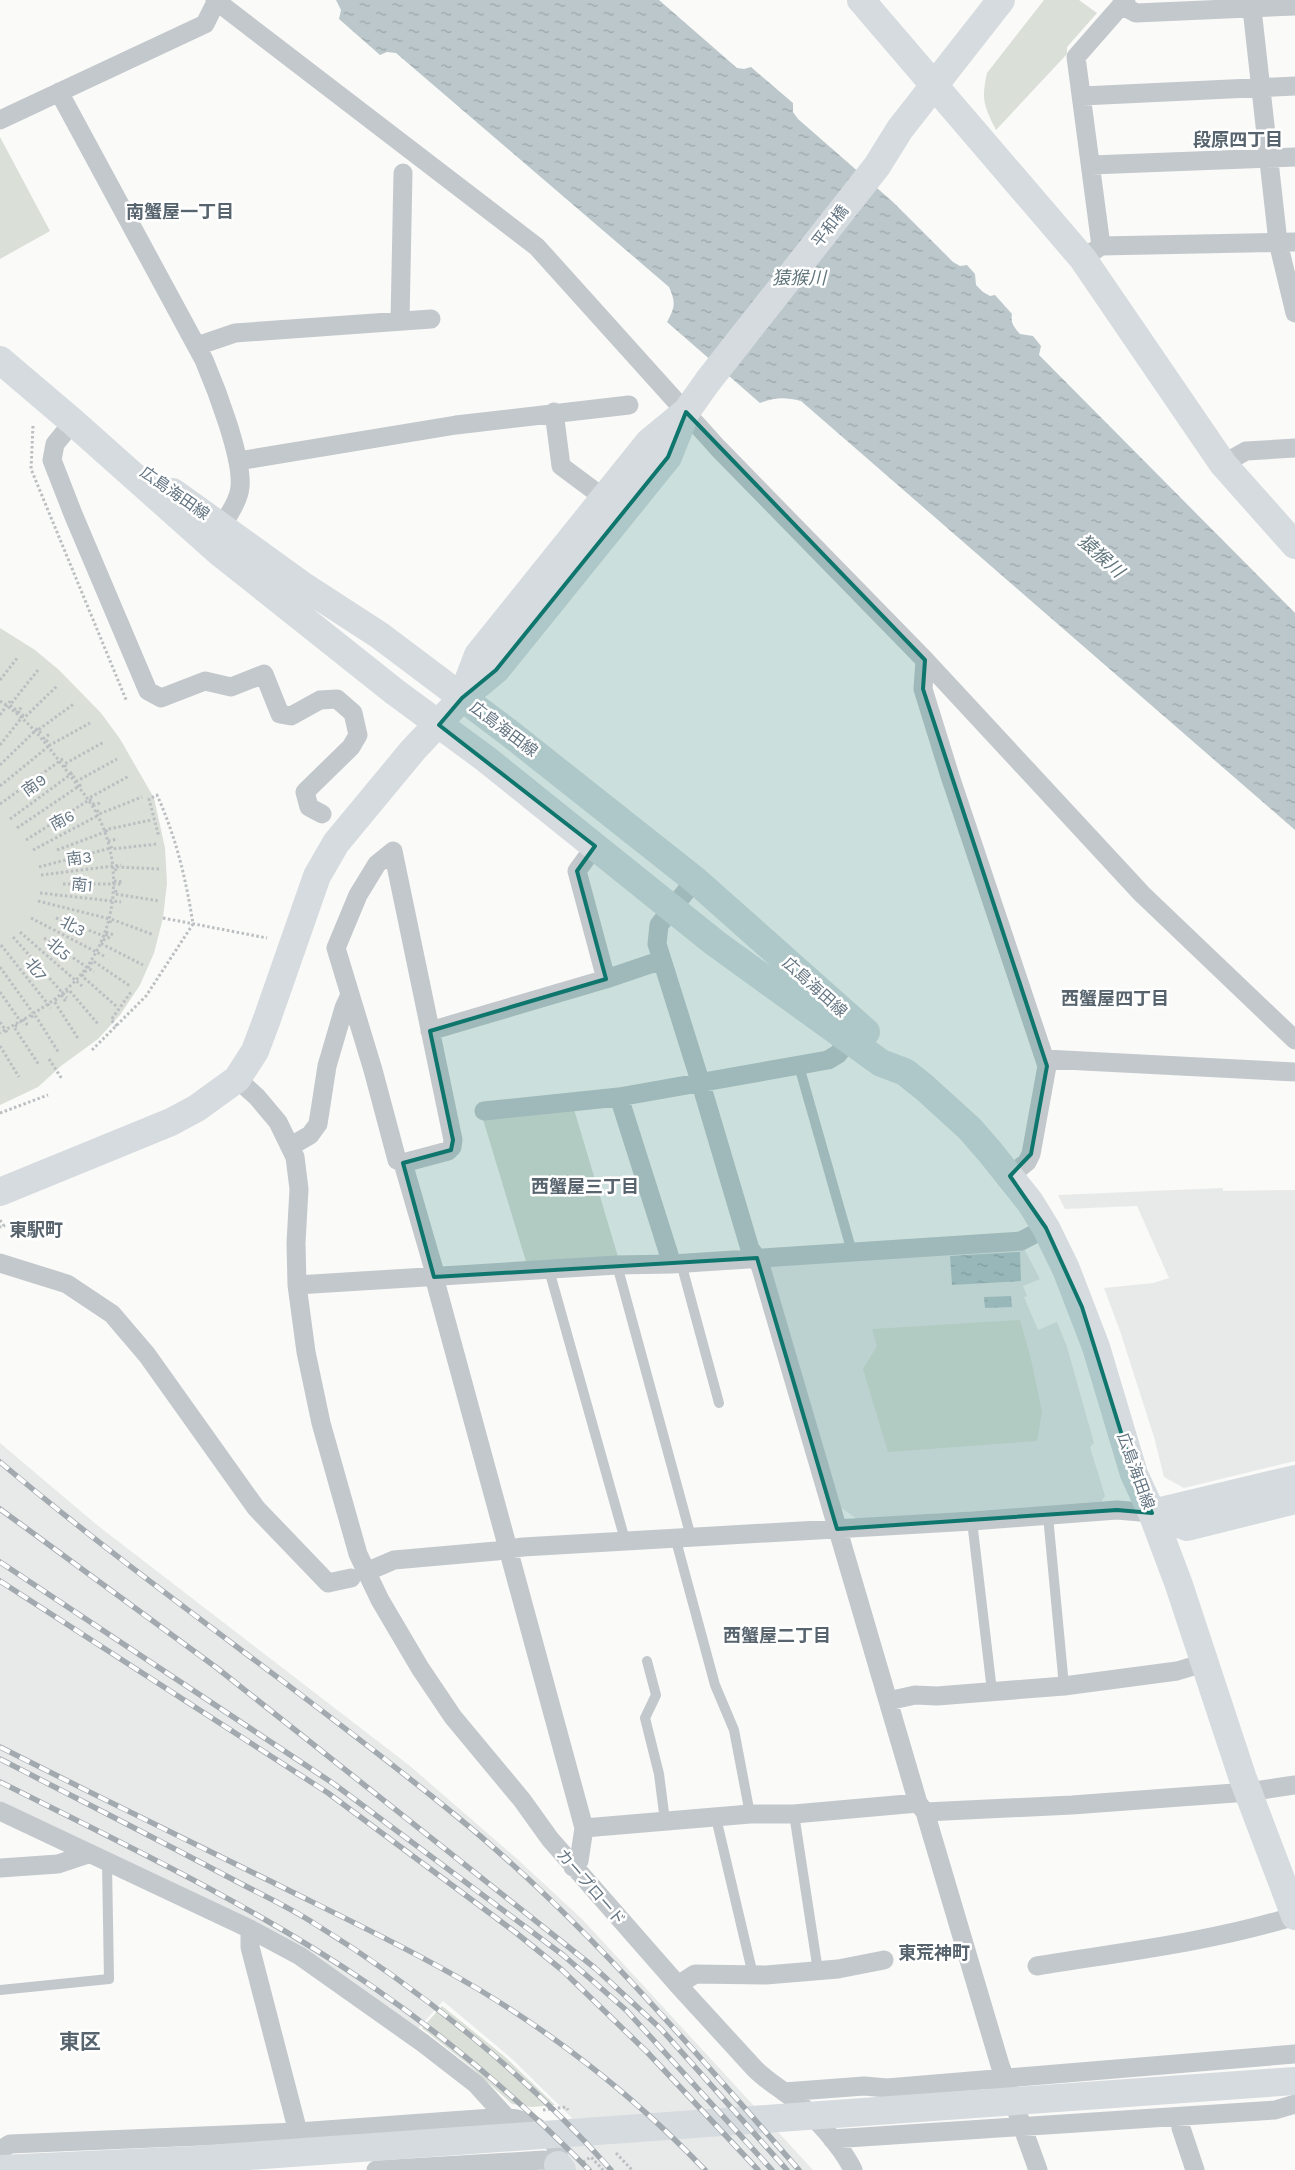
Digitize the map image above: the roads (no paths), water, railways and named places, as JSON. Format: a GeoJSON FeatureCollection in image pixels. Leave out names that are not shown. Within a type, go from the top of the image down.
{"type":"FeatureCollection","features":[{"type":"Feature","properties":{"kind":"street"},"geometry":{"type":"LineString","coordinates":[[0,120],[205,24],[216,0],[537,247],[718,448],[925,660],[1142,894],[1295,1040]]}},
{"type":"Feature","properties":{"kind":"street"},"geometry":{"type":"LineString","coordinates":[[861,0],[935,87],[1092,252],[1223,464],[1295,545]]}},
{"type":"Feature","properties":{"kind":"street","name":"平和橋"},"geometry":{"type":"LineString","coordinates":[[686,412],[708,381],[877,166],[900,129],[935,87],[1001,0]]}},
{"type":"Feature","properties":{"kind":"street"},"geometry":{"type":"LineString","coordinates":[[1092,252],[1091,165],[1076,57],[1123,3],[1136,13],[1251,4],[1295,6]]}},
{"type":"Feature","properties":{"kind":"street"},"geometry":{"type":"LineString","coordinates":[[1251,4],[1269,158],[1287,242],[1295,313]]}},
{"type":"Feature","properties":{"kind":"street"},"geometry":{"type":"LineString","coordinates":[[1082,96],[1295,86]]}},
{"type":"Feature","properties":{"kind":"street"},"geometry":{"type":"LineString","coordinates":[[59,92],[197,346],[216,389],[238,461],[240,488],[232,510],[222,526]]}},
{"type":"Feature","properties":{"kind":"street"},"geometry":{"type":"LineString","coordinates":[[1091,165],[1295,157]]}},
{"type":"Feature","properties":{"kind":"street"},"geometry":{"type":"LineString","coordinates":[[400,321],[403,173]]}},
{"type":"Feature","properties":{"kind":"street"},"geometry":{"type":"LineString","coordinates":[[1092,252],[1287,242]]}},
{"type":"Feature","properties":{"kind":"street"},"geometry":{"type":"LineString","coordinates":[[197,346],[235,333],[431,319]]}},
{"type":"Feature","properties":{"kind":"street","name":"広島海田線"},"geometry":{"type":"LineString","coordinates":[[0,360],[73,422],[219,552],[395,692],[486,759],[715,943],[854,1033]]}},
{"type":"Feature","properties":{"kind":"street"},"geometry":{"type":"LineString","coordinates":[[238,461],[456,425],[554,412],[629,405]]}},
{"type":"Feature","properties":{"kind":"street"},"geometry":{"type":"LineString","coordinates":[[554,412],[561,466],[604,498]]}},
{"type":"Feature","properties":{"kind":"street"},"geometry":{"type":"LineString","coordinates":[[462,698],[478,655],[649,442],[686,412]]}},
{"type":"Feature","properties":{"kind":"street"},"geometry":{"type":"LineString","coordinates":[[0,1192],[171,1122],[197,1108],[237,1079],[254,1051],[264,1027],[316,876],[325,859],[413,750],[439,725],[462,698],[496,670],[668,457],[686,412]]}},
{"type":"Feature","properties":{"kind":"street"},"geometry":{"type":"LineString","coordinates":[[73,422],[55,444],[52,460],[148,691],[162,698],[205,681],[231,687],[264,674],[280,714],[290,716],[320,700],[337,699],[353,713],[358,735],[351,748],[305,792],[309,807],[322,814]]}},
{"type":"Feature","properties":{"kind":"street","name":"広島海田線"},"geometry":{"type":"LineString","coordinates":[[73,422],[222,526],[305,587],[379,635],[508,732],[695,880],[854,1033],[881,1063],[905,1072],[970,1129],[1010,1176],[1046,1228],[1082,1307],[1134,1474],[1152,1513],[1179,1585],[1248,1792],[1295,1916]]}},
{"type":"Feature","properties":{"kind":"street"},"geometry":{"type":"LineString","coordinates":[[1223,464],[1246,451],[1295,448]]}},
{"type":"Feature","properties":{"kind":"street"},"geometry":{"type":"LineString","coordinates":[[925,660],[923,688],[950,776],[1048,1066],[1032,1154],[1027,1162],[1010,1176]]}},
{"type":"Feature","properties":{"kind":"street"},"geometry":{"type":"LineString","coordinates":[[594,846],[577,871],[606,979]]}},
{"type":"Feature","properties":{"kind":"street"},"geometry":{"type":"LineString","coordinates":[[393,851],[453,1143],[448,1151],[403,1163],[397,1160],[373,1070],[349,997],[336,948],[358,895],[377,864],[393,851]]}},
{"type":"Feature","properties":{"kind":"street"},"geometry":{"type":"LineString","coordinates":[[695,880],[659,925],[657,944],[750,1249],[757,1258],[888,1701],[972,1976],[1005,2078],[1038,2170]]}},
{"type":"Feature","properties":{"kind":"street"},"geometry":{"type":"LineString","coordinates":[[430,1031],[606,979],[662,960]]}},
{"type":"Feature","properties":{"kind":"street"},"geometry":{"type":"LineString","coordinates":[[291,1146],[310,1135],[318,1124],[327,1066],[349,997]]}},
{"type":"Feature","properties":{"kind":"street"},"geometry":{"type":"LineString","coordinates":[[484,1111],[619,1097],[828,1060],[838,1054],[854,1033]]}},
{"type":"Feature","properties":{"kind":"street"},"geometry":{"type":"LineString","coordinates":[[1045,1059],[1295,1072]]}},
{"type":"Feature","properties":{"kind":"street","name":"カープロード"},"geometry":{"type":"LineString","coordinates":[[237,1079],[257,1097],[278,1122],[291,1146],[298,1178],[297,1285],[306,1352],[321,1423],[358,1554],[359,1575],[453,1717],[522,1800],[573,1866],[755,2069],[774,2087],[784,2092],[800,2105],[832,2139],[853,2170]]}},
{"type":"Feature","properties":{"kind":"street"},"geometry":{"type":"LineString","coordinates":[[619,1097],[676,1264]]}},
{"type":"Feature","properties":{"kind":"street"},"geometry":{"type":"LineString","coordinates":[[403,1163],[584,1828],[579,1862],[573,1866]]}},
{"type":"Feature","properties":{"kind":"street"},"geometry":{"type":"LineString","coordinates":[[297,1285],[617,1265],[676,1264],[1020,1242],[1046,1228]]}},
{"type":"Feature","properties":{"kind":"street"},"geometry":{"type":"LineString","coordinates":[[0,1263],[66,1284],[112,1314],[147,1355],[256,1508],[328,1583],[359,1575],[394,1560],[509,1549],[625,1540],[972,1521],[1117,1510],[1152,1513],[1187,1527],[1295,1500]]}},
{"type":"Feature","properties":{"kind":"street"},"geometry":{"type":"LineString","coordinates":[[1152,1513],[1295,1478]]}},
{"type":"Feature","properties":{"kind":"street"},"geometry":{"type":"LineString","coordinates":[[888,1701],[915,1695],[937,1696],[1064,1686],[1177,1671],[1204,1663]]}},
{"type":"Feature","properties":{"kind":"street"},"geometry":{"type":"LineString","coordinates":[[584,1828],[750,1814],[794,1814],[921,1807],[1072,1805],[1248,1792],[1295,1785]]}},
{"type":"Feature","properties":{"kind":"street"},"geometry":{"type":"LineString","coordinates":[[0,1812],[250,1930],[300,1956],[423,2043],[476,2084],[506,2117],[508,2131],[517,2143],[534,2157],[560,2165]]}},
{"type":"Feature","properties":{"kind":"street"},"geometry":{"type":"LineString","coordinates":[[0,1868],[58,1864],[88,1854]]}},
{"type":"Feature","properties":{"kind":"street"},"geometry":{"type":"LineString","coordinates":[[1037,1966],[1200,1939],[1295,1916]]}},
{"type":"Feature","properties":{"kind":"street"},"geometry":{"type":"LineString","coordinates":[[250,1930],[250,1947],[298,2132]]}},
{"type":"Feature","properties":{"kind":"street"},"geometry":{"type":"LineString","coordinates":[[678,1985],[696,1974],[753,1975],[818,1971],[884,1960]]}},
{"type":"Feature","properties":{"kind":"street"},"geometry":{"type":"LineString","coordinates":[[784,2092],[864,2086],[887,2088],[1295,2054]]}},
{"type":"Feature","properties":{"kind":"street"},"geometry":{"type":"LineString","coordinates":[[0,2169],[111,2162],[203,2160],[1295,2081]]}},
{"type":"Feature","properties":{"kind":"street"},"geometry":{"type":"LineString","coordinates":[[832,2139],[1275,2110],[1295,2104]]}},
{"type":"Feature","properties":{"kind":"street"},"geometry":{"type":"LineString","coordinates":[[0,2150],[10,2144],[298,2132],[506,2117],[526,2122],[549,2137],[554,2142],[559,2154],[560,2165]]}},
{"type":"Feature","properties":{"kind":"street"},"geometry":{"type":"LineString","coordinates":[[1180,2117],[1181,2128],[1196,2170]]}},
{"type":"Feature","properties":{"kind":"street"},"geometry":{"type":"LineString","coordinates":[[376,2170],[560,2165]]}},
{"type":"Feature","properties":{"kind":"lane"},"geometry":{"type":"LineString","coordinates":[[799,1066],[852,1252]]}},
{"type":"Feature","properties":{"kind":"lane"},"geometry":{"type":"LineString","coordinates":[[676,1264],[719,1403]]}},
{"type":"Feature","properties":{"kind":"lane"},"geometry":{"type":"LineString","coordinates":[[617,1265],[683,1537],[715,1685],[734,1730],[750,1814]]}},
{"type":"Feature","properties":{"kind":"lane"},"geometry":{"type":"LineString","coordinates":[[549,1270],[625,1540]]}},
{"type":"Feature","properties":{"kind":"lane"},"geometry":{"type":"LineString","coordinates":[[1048,1516],[1064,1686]]}},
{"type":"Feature","properties":{"kind":"lane"},"geometry":{"type":"LineString","coordinates":[[972,1521],[992,1691]]}},
{"type":"Feature","properties":{"kind":"lane"},"geometry":{"type":"LineString","coordinates":[[647,1661],[656,1695],[646,1718],[659,1774],[665,1821]]}},
{"type":"Feature","properties":{"kind":"lane"},"geometry":{"type":"LineString","coordinates":[[794,1814],[818,1971]]}},
{"type":"Feature","properties":{"kind":"lane"},"geometry":{"type":"LineString","coordinates":[[716,1818],[753,1975]]}},
{"type":"Feature","properties":{"kind":"lane"},"geometry":{"type":"LineString","coordinates":[[0,1990],[109,1979],[107,1863]]}},
{"type":"Feature","properties":{"kind":"water","name":"猿猴川"},"geometry":{"type":"Polygon","coordinates":[[[336,0],[659,0],[737,68],[751,67],[793,103],[793,112],[798,119],[893,202],[953,262],[960,266],[967,265],[975,274],[976,285],[990,296],[995,295],[1012,314],[1012,323],[1020,334],[1033,336],[1041,346],[1039,355],[1295,613],[1295,830],[801,401],[780,398],[760,403],[667,322],[674,305],[669,287],[396,53],[387,52],[380,55],[339,19],[341,10],[336,0]]]}},
{"type":"Feature","properties":{"kind":"water"},"geometry":{"type":"Polygon","coordinates":[[[1020,1252],[1021,1281],[952,1285],[950,1256],[1020,1252]]]}},
{"type":"Feature","properties":{"kind":"water"},"geometry":{"type":"Polygon","coordinates":[[[1011,1296],[1012,1307],[985,1308],[984,1297],[1011,1296]]]}},
{"type":"Feature","properties":{"kind":"railway"},"geometry":{"type":"LineString","coordinates":[[0,1462],[112,1552],[399,1770],[502,1855],[591,1940],[634,1985],[799,2170]]}},
{"type":"Feature","properties":{"kind":"railway"},"geometry":{"type":"LineString","coordinates":[[0,1509],[217,1668],[595,1968],[661,2029],[787,2170]]}},
{"type":"Feature","properties":{"kind":"railway"},"geometry":{"type":"LineString","coordinates":[[0,1562],[334,1784],[563,1955],[626,2010],[772,2170]]}},
{"type":"Feature","properties":{"kind":"railway"},"geometry":{"type":"LineString","coordinates":[[0,1581],[328,1793],[515,1932],[562,1970],[647,2052],[758,2170]]}},
{"type":"Feature","properties":{"kind":"railway"},"geometry":{"type":"LineString","coordinates":[[0,1747],[374,1933],[478,1989],[509,2008],[598,2072],[653,2119],[705,2170]]}},
{"type":"Feature","properties":{"kind":"railway"},"geometry":{"type":"LineString","coordinates":[[0,1759],[285,1906],[354,1949],[433,2006],[472,2037],[545,2102],[611,2170]]}},
{"type":"Feature","properties":{"kind":"railway"},"geometry":{"type":"LineString","coordinates":[[0,1782],[189,1878],[326,1956],[370,1985],[456,2049],[538,2120],[589,2170]]}},
{"type":"Feature","properties":{"kind":"district","name":"段原四丁目"},"geometry":{"type":"Point","coordinates":[1238,140]}},
{"type":"Feature","properties":{"kind":"district","name":"南蟹屋一丁目"},"geometry":{"type":"Point","coordinates":[180,212]}},
{"type":"Feature","properties":{"kind":"district","name":"西蟹屋四丁目"},"geometry":{"type":"Point","coordinates":[1115,999]}},
{"type":"Feature","properties":{"kind":"district","name":"西蟹屋三丁目"},"geometry":{"type":"Point","coordinates":[585,1187]}},
{"type":"Feature","properties":{"kind":"district","name":"東駅町"},"geometry":{"type":"Point","coordinates":[36,1230]}},
{"type":"Feature","properties":{"kind":"district","name":"西蟹屋二丁目"},"geometry":{"type":"Point","coordinates":[777,1636]}},
{"type":"Feature","properties":{"kind":"district","name":"東荒神町"},"geometry":{"type":"Point","coordinates":[934,1953]}},
{"type":"Feature","properties":{"kind":"district","name":"東区"},"geometry":{"type":"Point","coordinates":[80,2042]}}]}
